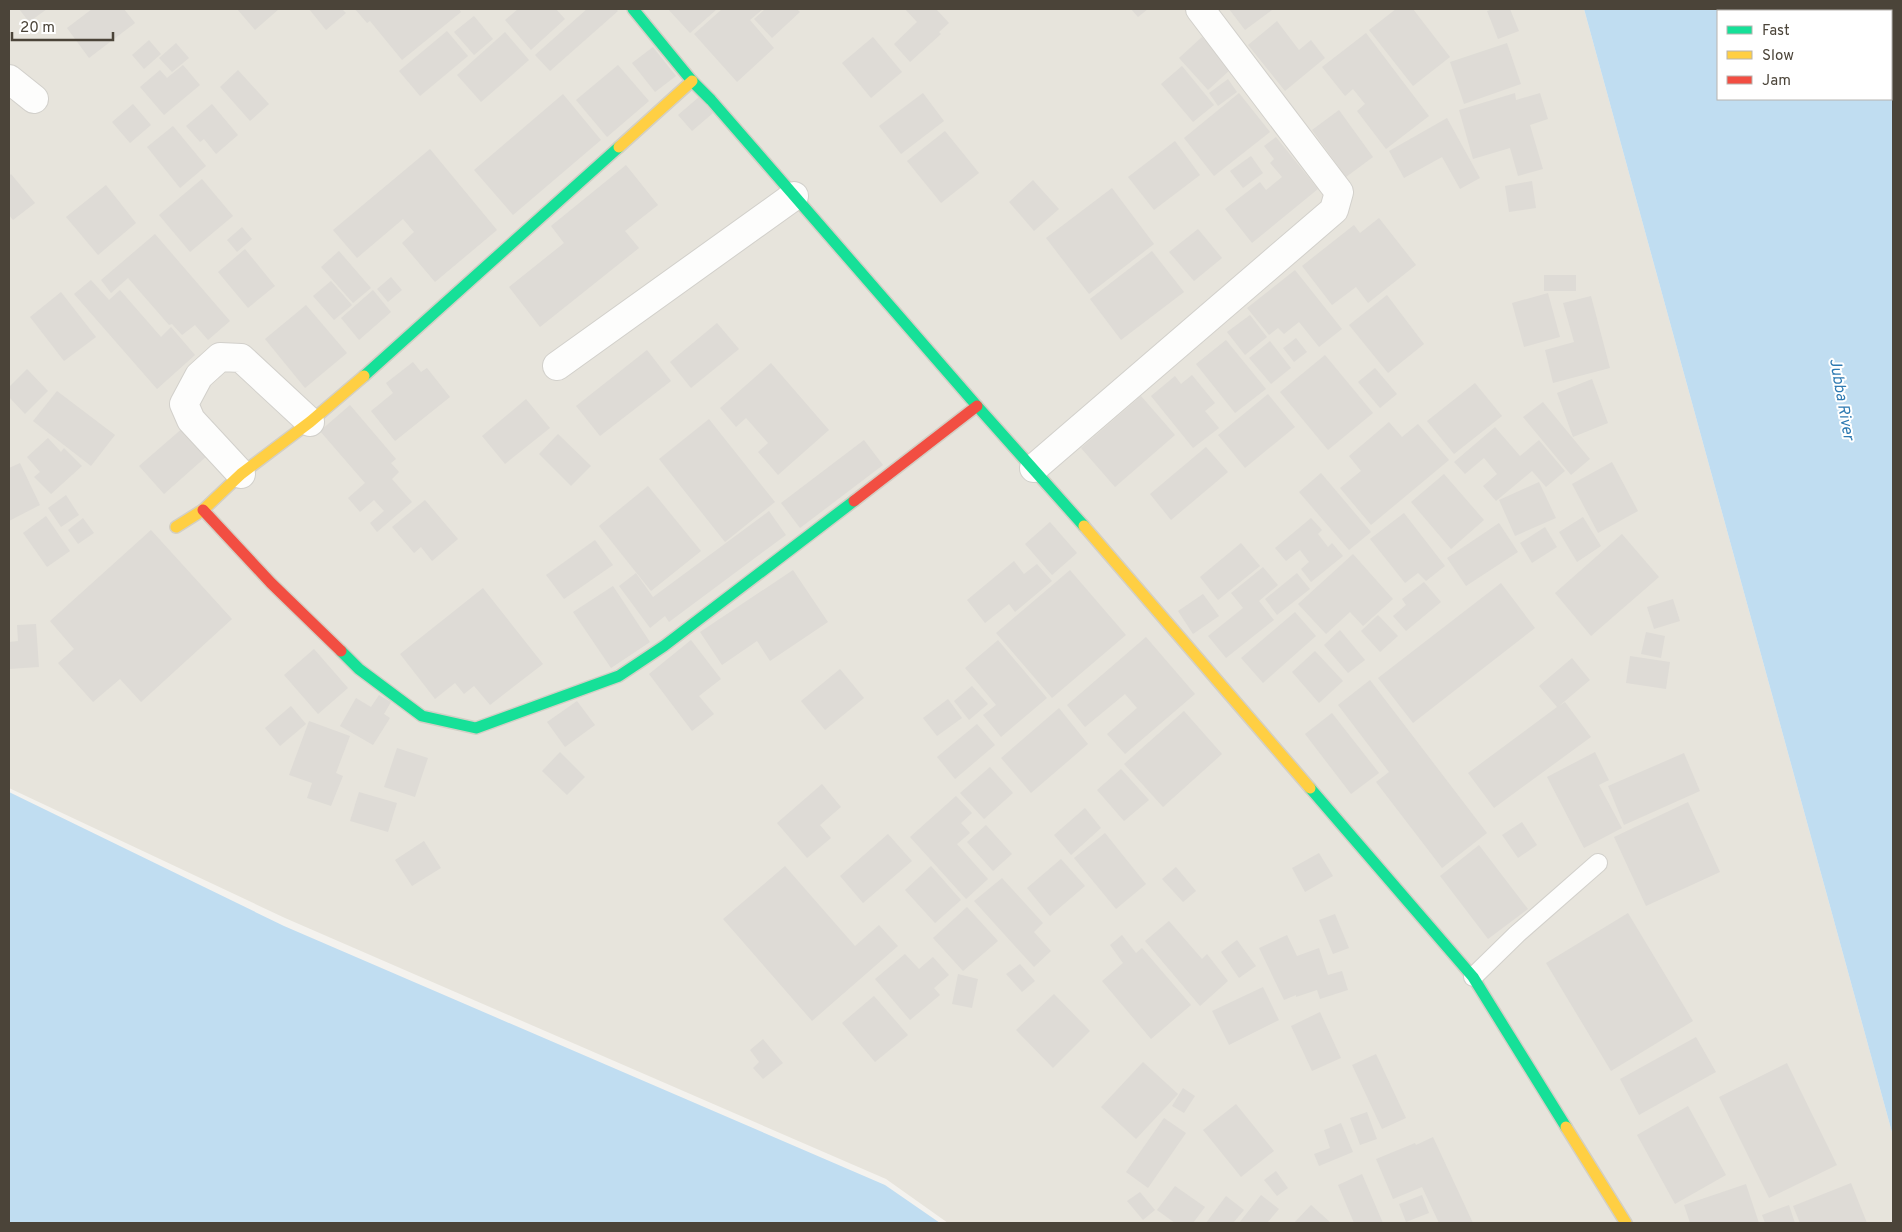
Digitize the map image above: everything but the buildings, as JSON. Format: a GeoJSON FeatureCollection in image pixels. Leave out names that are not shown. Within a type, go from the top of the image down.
{"type":"FeatureCollection","features":[{"type":"Feature","properties":{"kind":"street"},"geometry":{"type":"LineString","coordinates":[[633,9],[692,81],[711,100],[977,406],[1034,468],[1473,977],[1626,1223]]}},
{"type":"Feature","properties":{"kind":"street"},"geometry":{"type":"LineString","coordinates":[[1034,468],[1334,210],[1339,192],[1200,9]]}},
{"type":"Feature","properties":{"kind":"street"},"geometry":{"type":"LineString","coordinates":[[9,79],[34,99]]}},
{"type":"Feature","properties":{"kind":"street"},"geometry":{"type":"LineString","coordinates":[[176,527],[203,510],[241,474],[310,422],[411,335],[692,81]]}},
{"type":"Feature","properties":{"kind":"street"},"geometry":{"type":"LineString","coordinates":[[557,366],[794,196]]}},
{"type":"Feature","properties":{"kind":"street"},"geometry":{"type":"LineString","coordinates":[[241,474],[191,420],[184,404],[199,376],[220,357],[241,358],[310,422]]}},
{"type":"Feature","properties":{"kind":"street"},"geometry":{"type":"LineString","coordinates":[[203,510],[271,583],[359,669],[422,716],[476,728],[619,676],[664,646],[977,406]]}},
{"type":"Feature","properties":{"kind":"lane"},"geometry":{"type":"LineString","coordinates":[[1473,977],[1517,934],[1598,863]]}},
{"type":"Feature","properties":{"kind":"shaded area"},"geometry":{"type":"Polygon","coordinates":[[[9,9],[1584,9],[1893,1136],[1893,1223],[948,1223],[886,1179],[285,918],[9,788],[9,9]]]}},
{"type":"Feature","properties":{"kind":"water","name":"Jubba River"},"geometry":{"type":"Polygon","coordinates":[[[1584,9],[1893,9],[1893,1136],[1584,9]]]}},
{"type":"Feature","properties":{"kind":"water"},"geometry":{"type":"Polygon","coordinates":[[[9,792],[284,926],[885,1185],[940,1223],[9,1223],[9,792]]]}},
{"type":"Feature","properties":{"kind":"traffic: fast"},"geometry":{"type":"LineString","coordinates":[[633,9],[692,81],[711,100],[1084,526]]}},
{"type":"Feature","properties":{"kind":"traffic: fast"},"geometry":{"type":"LineString","coordinates":[[364,376],[619,147]]}},
{"type":"Feature","properties":{"kind":"traffic: fast"},"geometry":{"type":"LineString","coordinates":[[341,651],[359,669],[422,716],[476,728],[619,676],[664,646],[854,501]]}},
{"type":"Feature","properties":{"kind":"traffic: fast"},"geometry":{"type":"LineString","coordinates":[[1310,788],[1473,977],[1566,1127]]}},
{"type":"Feature","properties":{"kind":"traffic: slow"},"geometry":{"type":"LineString","coordinates":[[619,147],[692,81]]}},
{"type":"Feature","properties":{"kind":"traffic: slow"},"geometry":{"type":"LineString","coordinates":[[176,527],[203,510],[241,474],[310,422],[364,376]]}},
{"type":"Feature","properties":{"kind":"traffic: slow"},"geometry":{"type":"LineString","coordinates":[[1084,526],[1310,788]]}},
{"type":"Feature","properties":{"kind":"traffic: slow"},"geometry":{"type":"LineString","coordinates":[[1566,1127],[1626,1223]]}},
{"type":"Feature","properties":{"kind":"traffic: jam"},"geometry":{"type":"LineString","coordinates":[[854,501],[977,406]]}},
{"type":"Feature","properties":{"kind":"traffic: jam"},"geometry":{"type":"LineString","coordinates":[[203,510],[271,583],[341,651]]}}]}
